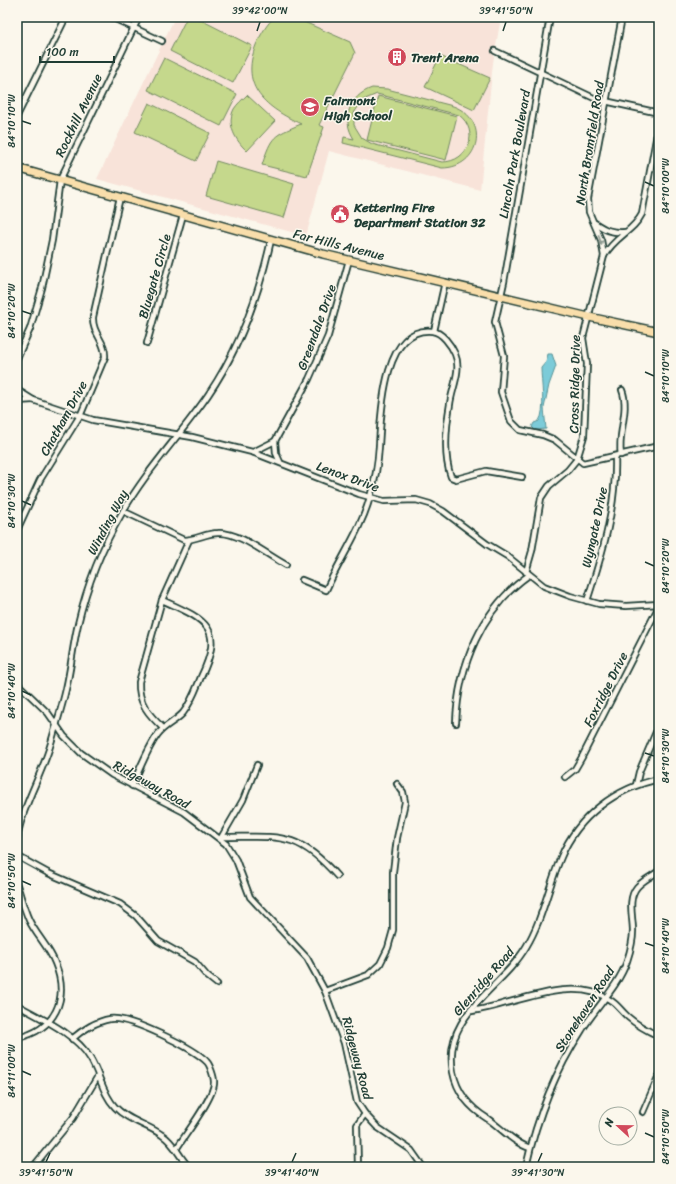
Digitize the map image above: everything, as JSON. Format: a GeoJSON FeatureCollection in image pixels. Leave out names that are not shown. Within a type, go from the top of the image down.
{"type":"FeatureCollection","features":[{"type":"Feature","properties":{"kind":"main road","name":"Far Hills Avenue"},"geometry":{"type":"LineString","coordinates":[[17,168],[271,240],[349,260],[589,317],[659,332]]}},
{"type":"Feature","properties":{"kind":"street"},"geometry":{"type":"LineString","coordinates":[[17,116],[66,17]]}},
{"type":"Feature","properties":{"kind":"street"},"geometry":{"type":"LineString","coordinates":[[111,17],[162,42]]}},
{"type":"Feature","properties":{"kind":"street","name":"Rockhill Avenue"},"geometry":{"type":"LineString","coordinates":[[17,358],[30,329],[42,288],[52,240],[60,180],[139,17]]}},
{"type":"Feature","properties":{"kind":"street","name":"Lincoln Park Boulevard"},"geometry":{"type":"LineString","coordinates":[[550,17],[502,296],[495,317],[495,322],[504,356],[501,392],[511,421],[520,430],[543,435],[555,440],[577,459]]}},
{"type":"Feature","properties":{"kind":"street","name":"North Bromfield Road"},"geometry":{"type":"LineString","coordinates":[[589,317],[604,256],[601,240],[589,212],[588,199],[622,17]]}},
{"type":"Feature","properties":{"kind":"street"},"geometry":{"type":"LineString","coordinates":[[495,52],[605,102],[659,113]]}},
{"type":"Feature","properties":{"kind":"street"},"geometry":{"type":"LineString","coordinates":[[604,256],[613,242],[635,224],[642,214],[659,122]]}},
{"type":"Feature","properties":{"kind":"street","name":"Chatham Drive"},"geometry":{"type":"LineString","coordinates":[[17,530],[40,480],[79,416],[105,357],[105,348],[94,329],[93,317],[120,197]]}},
{"type":"Feature","properties":{"kind":"street","name":"Bluegate Circle"},"geometry":{"type":"LineString","coordinates":[[147,343],[183,215]]}},
{"type":"Feature","properties":{"kind":"street"},"geometry":{"type":"LineString","coordinates":[[595,223],[604,230],[624,232]]}},
{"type":"Feature","properties":{"kind":"street","name":"Winding Way"},"geometry":{"type":"LineString","coordinates":[[17,840],[24,816],[42,772],[57,725],[66,688],[72,649],[84,601],[100,557],[123,511],[148,472],[208,396],[242,333],[260,284],[271,240]]}},
{"type":"Feature","properties":{"kind":"street","name":"Greendale Drive"},"geometry":{"type":"LineString","coordinates":[[275,441],[301,396],[319,358],[335,314],[349,260]]}},
{"type":"Feature","properties":{"kind":"street"},"geometry":{"type":"LineString","coordinates":[[434,331],[445,282]]}},
{"type":"Feature","properties":{"kind":"street","name":"Cross Ridge Drive"},"geometry":{"type":"LineString","coordinates":[[577,459],[582,445],[585,428],[587,364],[583,342],[589,317]]}},
{"type":"Feature","properties":{"kind":"street"},"geometry":{"type":"LineString","coordinates":[[302,580],[326,590],[336,568],[361,524],[370,497],[377,467],[384,395],[393,359],[404,341],[418,334],[434,331],[445,340],[457,360],[458,371],[450,404],[446,437],[450,474],[453,478],[486,471],[522,477]]}},
{"type":"Feature","properties":{"kind":"street","name":"Lenox Drive"},"geometry":{"type":"LineString","coordinates":[[17,390],[33,400],[79,416],[122,426],[178,434],[252,452],[347,490],[384,501],[416,500],[430,504],[443,510],[487,544],[507,556],[544,586],[586,601],[626,606],[659,605]]}},
{"type":"Feature","properties":{"kind":"street"},"geometry":{"type":"LineString","coordinates":[[620,455],[624,400],[622,390]]}},
{"type":"Feature","properties":{"kind":"street","name":"Lenox Drive"},"geometry":{"type":"LineString","coordinates":[[17,402],[33,400]]}},
{"type":"Feature","properties":{"kind":"street"},"geometry":{"type":"LineString","coordinates":[[252,452],[275,441],[276,453],[280,462]]}},
{"type":"Feature","properties":{"kind":"street"},"geometry":{"type":"LineString","coordinates":[[456,723],[461,681],[474,642],[484,624],[508,594],[528,574],[541,498],[549,486],[566,472],[577,459],[586,463],[659,446]]}},
{"type":"Feature","properties":{"kind":"street","name":"Wyngate Drive"},"geometry":{"type":"LineString","coordinates":[[586,601],[606,533],[615,475],[615,456]]}},
{"type":"Feature","properties":{"kind":"street"},"geometry":{"type":"LineString","coordinates":[[123,511],[179,539],[189,540],[210,533],[232,534],[286,565]]}},
{"type":"Feature","properties":{"kind":"street"},"geometry":{"type":"LineString","coordinates":[[164,728],[147,711],[140,699],[139,682],[162,600],[189,540]]}},
{"type":"Feature","properties":{"kind":"street"},"geometry":{"type":"LineString","coordinates":[[132,786],[154,740],[164,728],[185,711],[208,662],[212,647],[207,628],[199,619],[162,600]]}},
{"type":"Feature","properties":{"kind":"street","name":"Foxridge Drive"},"geometry":{"type":"LineString","coordinates":[[566,777],[575,768],[597,729],[659,605]]}},
{"type":"Feature","properties":{"kind":"street","name":"Ridgeway Road"},"geometry":{"type":"LineString","coordinates":[[17,683],[44,709],[64,736],[81,753],[112,775],[174,806],[221,838],[231,851],[253,901],[307,958],[325,990],[344,1043],[354,1095],[364,1114],[377,1127],[411,1150],[423,1167]]}},
{"type":"Feature","properties":{"kind":"street"},"geometry":{"type":"LineString","coordinates":[[636,785],[639,772],[659,725]]}},
{"type":"Feature","properties":{"kind":"street"},"geometry":{"type":"LineString","coordinates":[[221,838],[243,800],[257,765]]}},
{"type":"Feature","properties":{"kind":"street","name":"Glenridge Road"},"geometry":{"type":"LineString","coordinates":[[530,1148],[521,1144],[475,1110],[466,1101],[456,1085],[452,1066],[451,1047],[460,1023],[510,970],[526,948],[541,918],[561,856],[574,834],[595,810],[621,792],[636,785],[659,779]]}},
{"type":"Feature","properties":{"kind":"street"},"geometry":{"type":"LineString","coordinates":[[325,990],[368,975],[380,964],[388,948],[393,930],[393,872],[397,838],[405,802],[403,792],[397,784]]}},
{"type":"Feature","properties":{"kind":"street"},"geometry":{"type":"LineString","coordinates":[[221,838],[263,836],[288,839],[313,852],[337,876]]}},
{"type":"Feature","properties":{"kind":"street"},"geometry":{"type":"LineString","coordinates":[[17,856],[48,874],[120,904],[136,916],[158,941],[195,962],[207,976],[217,984]]}},
{"type":"Feature","properties":{"kind":"street","name":"Stonehaven Road"},"geometry":{"type":"LineString","coordinates":[[526,1167],[544,1101],[558,1072],[582,1030],[623,970],[630,952],[633,931],[632,899],[634,892],[640,885],[659,871]]}},
{"type":"Feature","properties":{"kind":"street"},"geometry":{"type":"LineString","coordinates":[[17,885],[30,922],[51,955],[58,973],[60,998],[54,1015],[49,1022],[34,1033],[17,1038]]}},
{"type":"Feature","properties":{"kind":"street"},"geometry":{"type":"LineString","coordinates":[[472,1010],[500,1006],[566,989],[584,990],[610,999],[637,1024],[659,1036]]}},
{"type":"Feature","properties":{"kind":"street"},"geometry":{"type":"LineString","coordinates":[[17,1005],[49,1022],[72,1039],[90,1057],[106,1095],[116,1109],[161,1134],[177,1148],[189,1167]]}},
{"type":"Feature","properties":{"kind":"street"},"geometry":{"type":"LineString","coordinates":[[72,1039],[79,1033],[95,1024],[110,1019],[118,1019],[139,1025],[191,1048],[208,1062],[215,1082],[209,1099],[177,1148]]}},
{"type":"Feature","properties":{"kind":"street"},"geometry":{"type":"LineString","coordinates":[[642,1112],[659,1075]]}},
{"type":"Feature","properties":{"kind":"street"},"geometry":{"type":"LineString","coordinates":[[33,1167],[73,1118],[98,1076]]}},
{"type":"Feature","properties":{"kind":"street"},"geometry":{"type":"LineString","coordinates":[[358,1167],[357,1125],[364,1114]]}},
{"type":"Feature","properties":{"kind":"shaded area","name":"Fairmont High School"},"geometry":{"type":"Polygon","coordinates":[[[175,17],[501,17],[493,63],[480,190],[329,151],[306,236],[97,179],[175,17]]]}},
{"type":"Feature","properties":{"kind":"green space"},"geometry":{"type":"Polygon","coordinates":[[[187,17],[195,17],[252,46],[233,83],[170,51],[187,17]]]}},
{"type":"Feature","properties":{"kind":"green space"},"geometry":{"type":"Polygon","coordinates":[[[275,17],[293,17],[350,42],[355,53],[319,125],[324,127],[307,176],[262,165],[271,142],[284,131],[301,124],[277,111],[259,95],[254,85],[251,73],[252,60],[256,45],[267,26],[275,17]]]}},
{"type":"Feature","properties":{"kind":"green space"},"geometry":{"type":"Polygon","coordinates":[[[440,56],[490,78],[474,110],[425,87],[440,56]]]}},
{"type":"Feature","properties":{"kind":"green space"},"geometry":{"type":"Polygon","coordinates":[[[164,58],[237,94],[221,126],[148,90],[164,58]]]}},
{"type":"Feature","properties":{"kind":"green space"},"geometry":{"type":"Polygon","coordinates":[[[372,88],[387,89],[453,106],[465,112],[472,121],[476,131],[476,142],[472,152],[465,160],[455,166],[442,168],[343,143],[344,137],[354,139],[348,124],[348,116],[353,102],[364,92],[372,88]],[[377,94],[363,100],[354,113],[354,125],[362,138],[372,144],[442,162],[451,161],[459,157],[465,151],[468,144],[470,137],[469,129],[459,115],[377,94]]]}},
{"type":"Feature","properties":{"kind":"green space"},"geometry":{"type":"Polygon","coordinates":[[[247,95],[275,121],[247,151],[236,138],[231,121],[234,109],[247,95]]]}},
{"type":"Feature","properties":{"kind":"green space"},"geometry":{"type":"Polygon","coordinates":[[[378,96],[457,116],[446,160],[367,140],[378,96]]]}},
{"type":"Feature","properties":{"kind":"green space"},"geometry":{"type":"Polygon","coordinates":[[[149,103],[210,133],[196,161],[135,132],[149,103]]]}},
{"type":"Feature","properties":{"kind":"green space"},"geometry":{"type":"Polygon","coordinates":[[[216,161],[294,184],[284,218],[206,196],[216,161]]]}},
{"type":"Feature","properties":{"kind":"water"},"geometry":{"type":"Polygon","coordinates":[[[548,354],[552,354],[556,366],[549,385],[544,408],[546,429],[535,430],[532,427],[534,423],[539,421],[542,410],[543,396],[541,368],[546,362],[548,354]]]}},
{"type":"Feature","properties":{"kind":"place","name":"Trent Arena"},"geometry":{"type":"Point","coordinates":[397,57]}},
{"type":"Feature","properties":{"kind":"place","name":"Fairmont High School"},"geometry":{"type":"Point","coordinates":[310,107]}},
{"type":"Feature","properties":{"kind":"place","name":"Kettering Fire Department Station 32"},"geometry":{"type":"Point","coordinates":[340,214]}}]}
